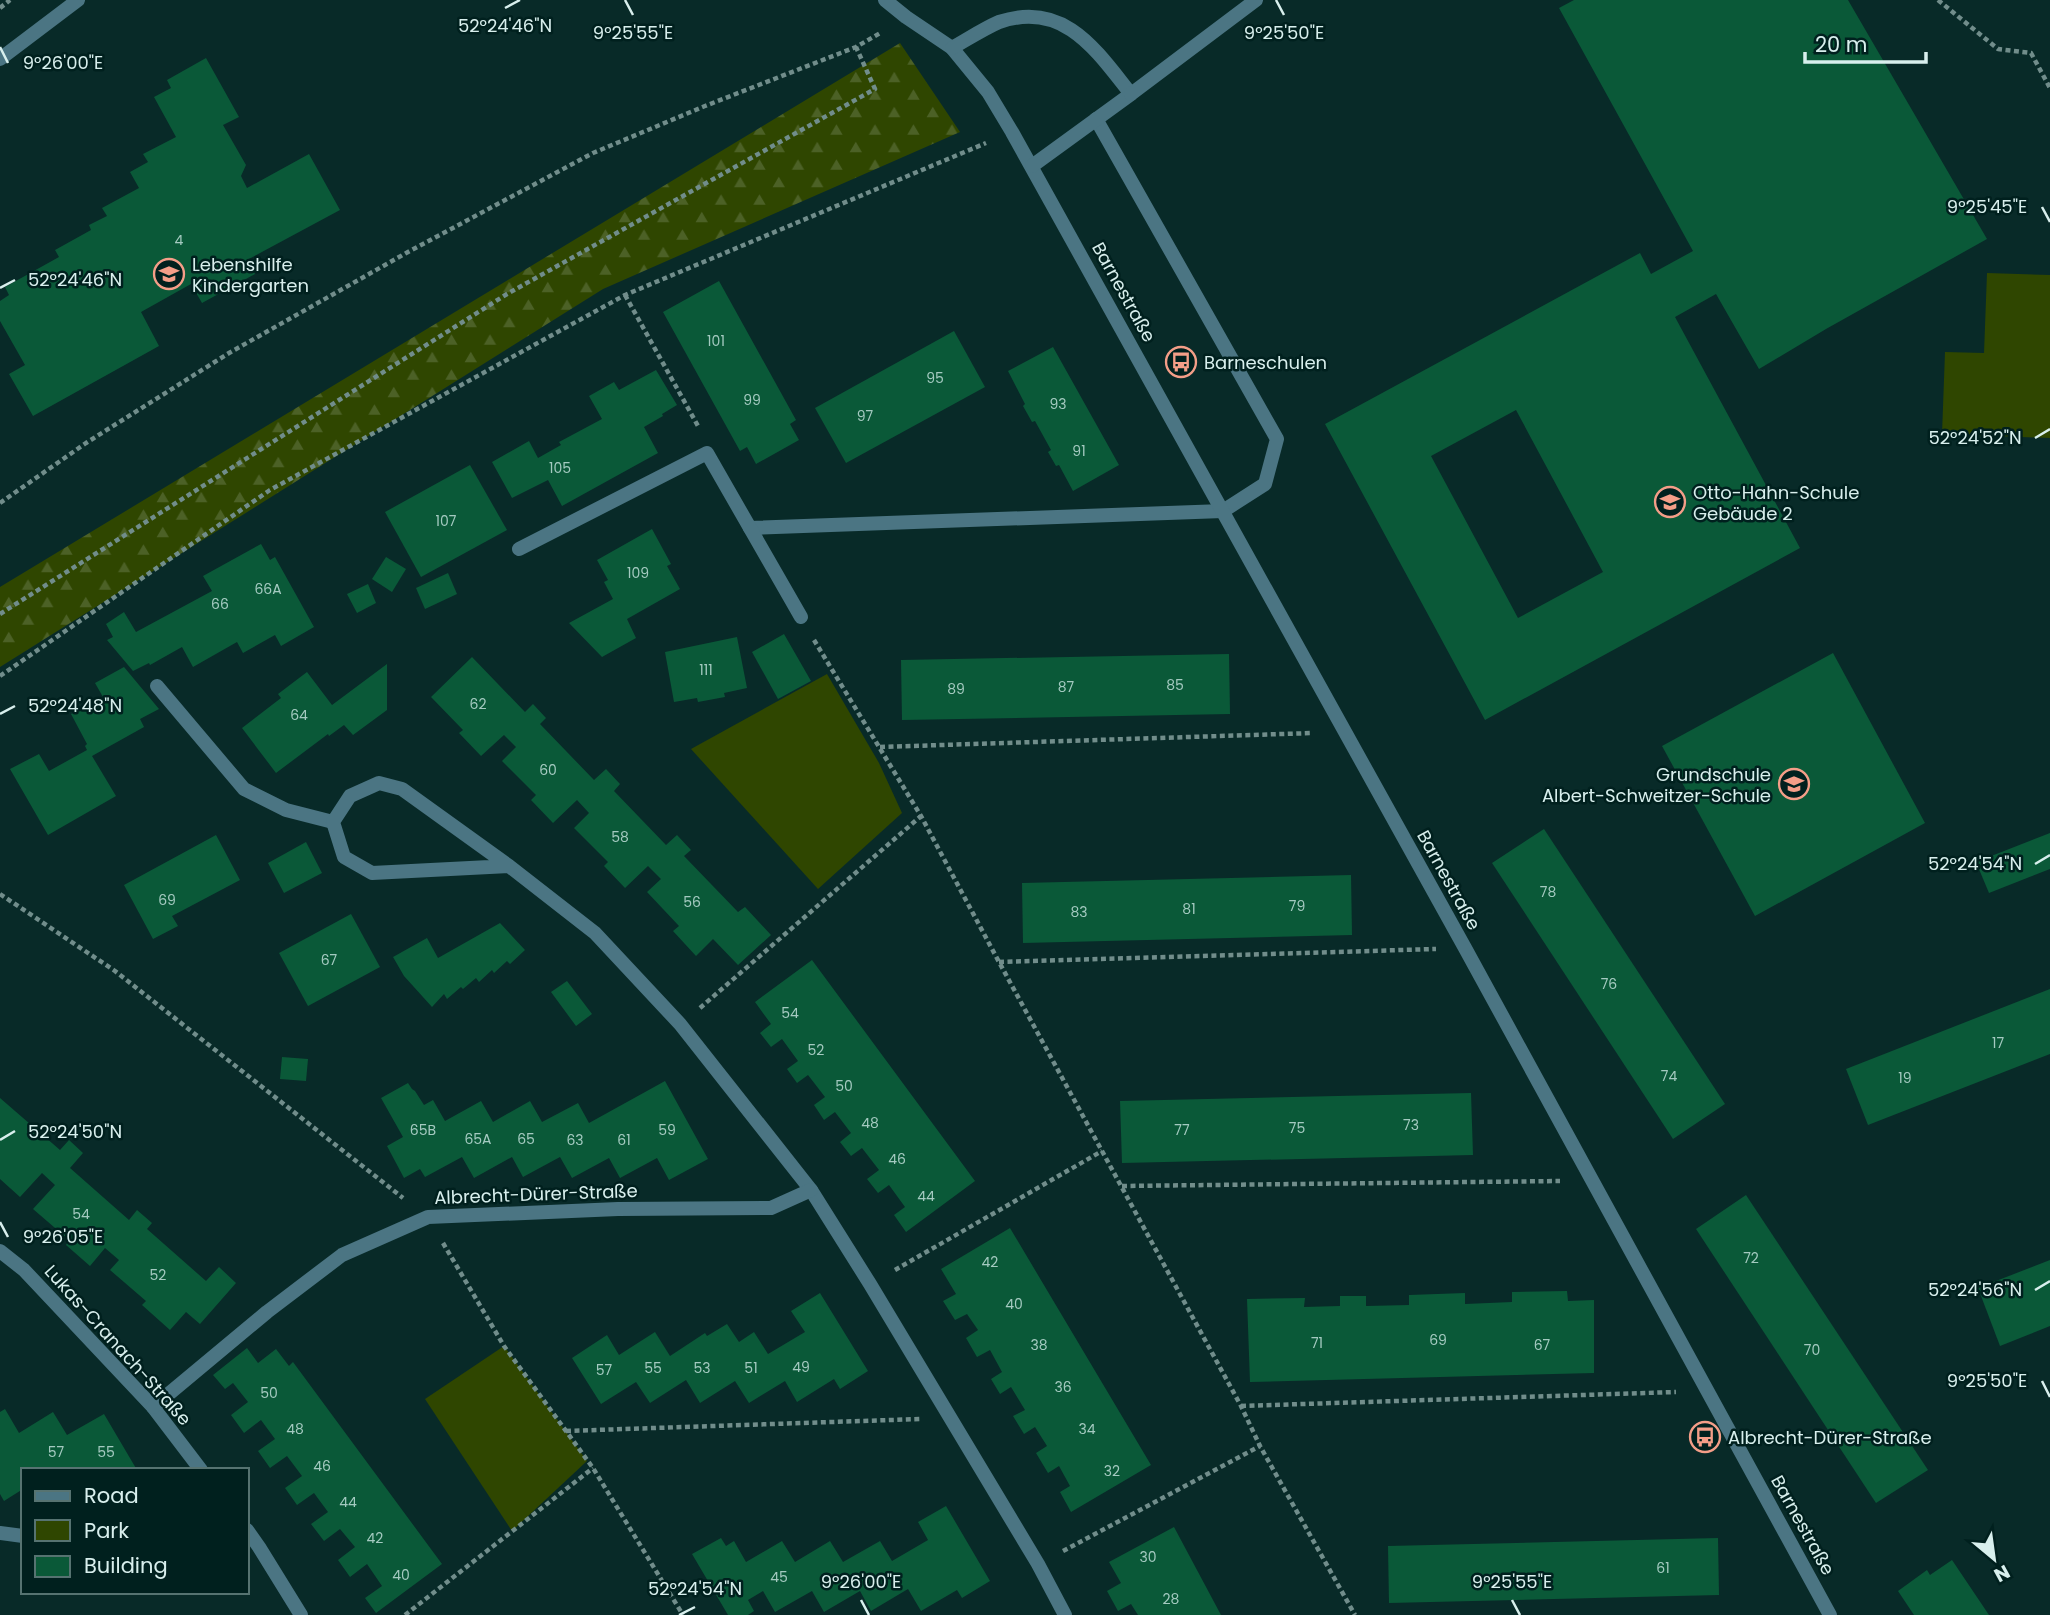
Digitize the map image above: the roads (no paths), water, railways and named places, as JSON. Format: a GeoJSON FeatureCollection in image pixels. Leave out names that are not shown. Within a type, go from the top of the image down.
{"type":"FeatureCollection","features":[{"type":"Feature","properties":{"kind":"street"},"geometry":{"type":"LineString","coordinates":[[0,59],[78,0]]}},
{"type":"Feature","properties":{"kind":"street","name":"Barnestraße"},"geometry":{"type":"LineString","coordinates":[[885,0],[952,48],[988,92],[1032,166],[1830,1615]]}},
{"type":"Feature","properties":{"kind":"street"},"geometry":{"type":"LineString","coordinates":[[1032,166],[1256,0]]}},
{"type":"Feature","properties":{"kind":"street"},"geometry":{"type":"LineString","coordinates":[[952,48],[1000,21],[1033,13],[1054,18],[1064,21],[1088,40],[1131,94]]}},
{"type":"Feature","properties":{"kind":"street"},"geometry":{"type":"LineString","coordinates":[[750,528],[1223,511],[1265,484],[1278,439],[1096,120]]}},
{"type":"Feature","properties":{"kind":"street"},"geometry":{"type":"LineString","coordinates":[[519,549],[707,453],[801,617]]}},
{"type":"Feature","properties":{"kind":"street"},"geometry":{"type":"LineString","coordinates":[[157,687],[244,789],[286,810],[333,822]]}},
{"type":"Feature","properties":{"kind":"street"},"geometry":{"type":"LineString","coordinates":[[333,822],[350,796],[379,783],[402,789],[509,866],[595,933],[680,1024],[811,1191],[1038,1564],[1065,1615]]}},
{"type":"Feature","properties":{"kind":"street"},"geometry":{"type":"LineString","coordinates":[[333,822],[344,857],[372,873],[509,866]]}},
{"type":"Feature","properties":{"kind":"street","name":"Albrecht-Dürer-Straße"},"geometry":{"type":"LineString","coordinates":[[153,1407],[267,1312],[342,1255],[428,1217],[618,1209],[771,1208],[811,1191]]}},
{"type":"Feature","properties":{"kind":"street","name":"Lukas-Cranach-Straße"},"geometry":{"type":"LineString","coordinates":[[0,1251],[24,1270],[153,1407],[199,1468]]}},
{"type":"Feature","properties":{"kind":"street"},"geometry":{"type":"LineString","coordinates":[[0,1533],[21,1536]]}},
{"type":"Feature","properties":{"kind":"street"},"geometry":{"type":"LineString","coordinates":[[253,1548],[300,1615]]}},
{"type":"Feature","properties":{"kind":"place","name":"Lebenshilfe Kindergarten"},"geometry":{"type":"Point","coordinates":[169,274]}},
{"type":"Feature","properties":{"kind":"place","name":"Barneschulen"},"geometry":{"type":"Point","coordinates":[1181,362]}},
{"type":"Feature","properties":{"kind":"place","name":"Otto-Hahn-Schule Gebäude 2"},"geometry":{"type":"Point","coordinates":[1670,502]}},
{"type":"Feature","properties":{"kind":"place","name":"Grundschule Albert-Schweitzer-Schule"},"geometry":{"type":"Point","coordinates":[1794,784]}},
{"type":"Feature","properties":{"kind":"place","name":"Albrecht-Dürer-Straße"},"geometry":{"type":"Point","coordinates":[1705,1437]}}]}
